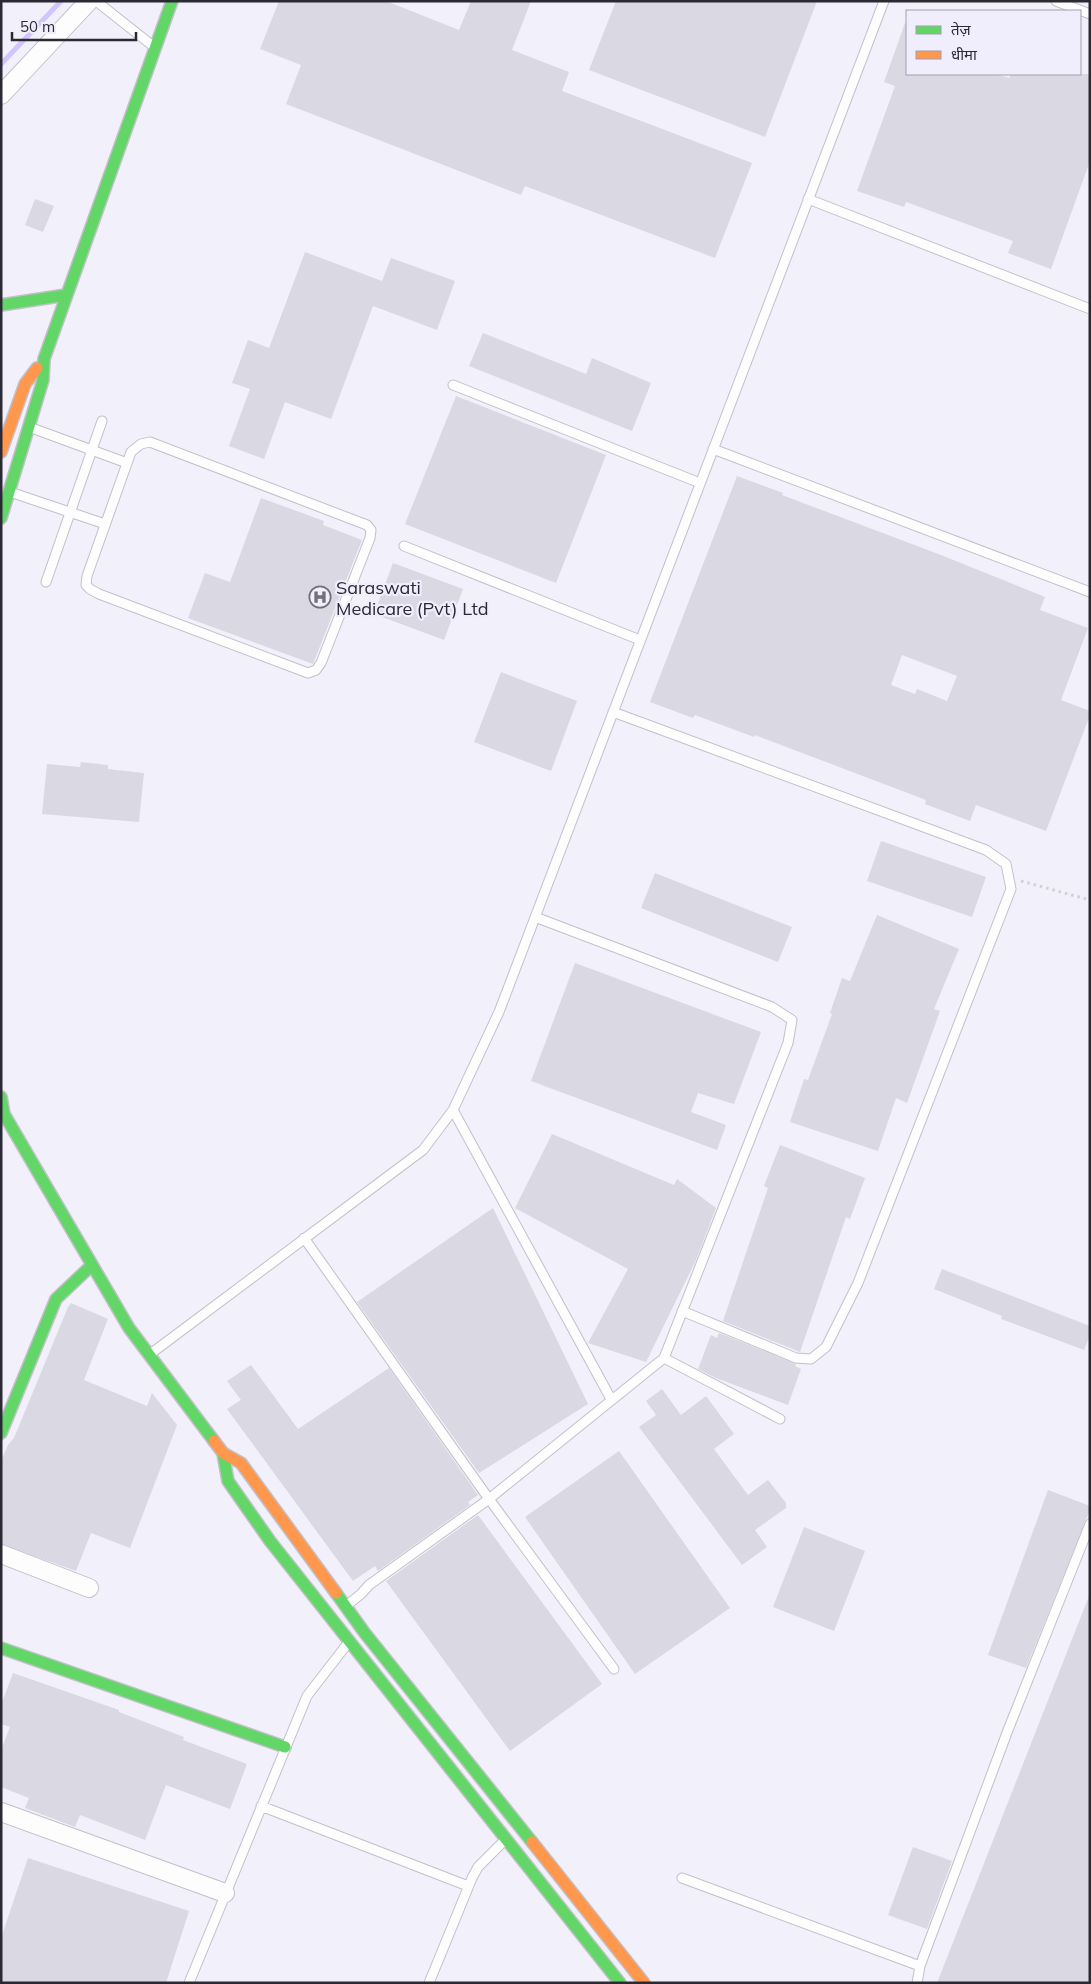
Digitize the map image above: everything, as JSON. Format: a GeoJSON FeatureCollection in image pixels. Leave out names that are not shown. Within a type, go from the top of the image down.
{"type":"FeatureCollection","features":[{"type":"Feature","properties":{"kind":"street"},"geometry":{"type":"LineString","coordinates":[[1,96],[90,1]]}},
{"type":"Feature","properties":{"kind":"street"},"geometry":{"type":"LineString","coordinates":[[1,518],[43,380],[44,359],[172,1]]}},
{"type":"Feature","properties":{"kind":"street"},"geometry":{"type":"LineString","coordinates":[[1,305],[66,295]]}},
{"type":"Feature","properties":{"kind":"street"},"geometry":{"type":"LineString","coordinates":[[1,452],[25,384],[44,359]]}},
{"type":"Feature","properties":{"kind":"street"},"geometry":{"type":"LineString","coordinates":[[1,1097],[4,1114],[129,1328],[223,1453],[241,1463],[364,1632],[644,1983]]}},
{"type":"Feature","properties":{"kind":"street"},"geometry":{"type":"LineString","coordinates":[[1,1433],[56,1299],[92,1265]]}},
{"type":"Feature","properties":{"kind":"street"},"geometry":{"type":"LineString","coordinates":[[223,1453],[228,1481],[270,1541],[620,1983]]}},
{"type":"Feature","properties":{"kind":"street"},"geometry":{"type":"LineString","coordinates":[[1,1554],[89,1588]]}},
{"type":"Feature","properties":{"kind":"street"},"geometry":{"type":"LineString","coordinates":[[1,1648],[285,1747]]}},
{"type":"Feature","properties":{"kind":"street"},"geometry":{"type":"LineString","coordinates":[[1,1812],[225,1893]]}},
{"type":"Feature","properties":{"kind":"lane"},"geometry":{"type":"LineString","coordinates":[[96,1],[156,48]]}},
{"type":"Feature","properties":{"kind":"lane"},"geometry":{"type":"LineString","coordinates":[[149,1355],[423,1150],[453,1110],[499,1012],[884,1]]}},
{"type":"Feature","properties":{"kind":"lane"},"geometry":{"type":"LineString","coordinates":[[1056,1],[1080,10]]}},
{"type":"Feature","properties":{"kind":"lane"},"geometry":{"type":"LineString","coordinates":[[808,199],[1090,310]]}},
{"type":"Feature","properties":{"kind":"lane"},"geometry":{"type":"LineString","coordinates":[[453,385],[700,483]]}},
{"type":"Feature","properties":{"kind":"lane"},"geometry":{"type":"LineString","coordinates":[[46,582],[102,421]]}},
{"type":"Feature","properties":{"kind":"lane"},"geometry":{"type":"LineString","coordinates":[[29,427],[127,463]]}},
{"type":"Feature","properties":{"kind":"lane"},"geometry":{"type":"LineString","coordinates":[[150,442],[367,525],[371,530],[370,538],[322,663],[316,670],[308,673],[90,589],[86,585],[87,576],[105,524],[131,452],[136,447],[150,442]]}},
{"type":"Feature","properties":{"kind":"lane"},"geometry":{"type":"LineString","coordinates":[[713,449],[1090,592]]}},
{"type":"Feature","properties":{"kind":"lane"},"geometry":{"type":"LineString","coordinates":[[9,492],[105,524]]}},
{"type":"Feature","properties":{"kind":"lane"},"geometry":{"type":"LineString","coordinates":[[404,546],[640,640]]}},
{"type":"Feature","properties":{"kind":"lane"},"geometry":{"type":"LineString","coordinates":[[613,712],[986,850],[1006,864],[1011,889],[858,1283],[826,1347],[811,1359],[796,1358],[682,1311]]}},
{"type":"Feature","properties":{"kind":"lane"},"geometry":{"type":"LineString","coordinates":[[346,1606],[368,1585],[489,1499],[664,1358],[788,1043],[792,1020],[772,1007],[535,917]]}},
{"type":"Feature","properties":{"kind":"lane"},"geometry":{"type":"LineString","coordinates":[[453,1110],[611,1399]]}},
{"type":"Feature","properties":{"kind":"lane"},"geometry":{"type":"LineString","coordinates":[[304,1238],[489,1499],[614,1669]]}},
{"type":"Feature","properties":{"kind":"lane"},"geometry":{"type":"LineString","coordinates":[[664,1358],[780,1419]]}},
{"type":"Feature","properties":{"kind":"lane"},"geometry":{"type":"LineString","coordinates":[[917,1983],[920,1966],[1008,1730],[1090,1524]]}},
{"type":"Feature","properties":{"kind":"lane"},"geometry":{"type":"LineString","coordinates":[[189,1983],[307,1696],[349,1643],[364,1632]]}},
{"type":"Feature","properties":{"kind":"lane"},"geometry":{"type":"LineString","coordinates":[[261,1806],[468,1886]]}},
{"type":"Feature","properties":{"kind":"lane"},"geometry":{"type":"LineString","coordinates":[[429,1983],[478,1866],[506,1840]]}},
{"type":"Feature","properties":{"kind":"lane"},"geometry":{"type":"LineString","coordinates":[[682,1878],[920,1966]]}},
{"type":"Feature","properties":{"kind":"path"},"geometry":{"type":"LineString","coordinates":[[1009,877],[1090,900]]}},
{"type":"Feature","properties":{"kind":"building"},"geometry":{"type":"Polygon","coordinates":[[[279,1],[386,1],[459,30],[471,1],[531,1],[512,50],[569,72],[562,91],[752,163],[715,258],[525,186],[521,195],[286,104],[301,65],[260,49],[279,1]]]}},
{"type":"Feature","properties":{"kind":"building"},"geometry":{"type":"Polygon","coordinates":[[[616,1],[817,1],[765,137],[589,70],[616,1]]]}},
{"type":"Feature","properties":{"kind":"building"},"geometry":{"type":"Polygon","coordinates":[[[905,23],[906,75],[999,75],[1009,78],[1010,75],[1090,74],[1090,161],[1051,269],[1008,253],[1013,241],[906,202],[904,207],[857,191],[895,86],[884,82],[905,23]]]}},
{"type":"Feature","properties":{"kind":"building"},"geometry":{"type":"Polygon","coordinates":[[[35,199],[54,206],[43,232],[25,225],[35,199]]]}},
{"type":"Feature","properties":{"kind":"building"},"geometry":{"type":"Polygon","coordinates":[[[305,252],[382,281],[391,258],[455,281],[437,330],[373,306],[331,419],[285,402],[264,459],[229,446],[250,389],[232,383],[248,340],[269,348],[305,252]]]}},
{"type":"Feature","properties":{"kind":"building"},"geometry":{"type":"Polygon","coordinates":[[[483,333],[586,374],[592,358],[651,383],[632,431],[469,366],[483,333]]]}},
{"type":"Feature","properties":{"kind":"building"},"geometry":{"type":"Polygon","coordinates":[[[456,396],[606,455],[556,583],[405,524],[456,396]]]}},
{"type":"Feature","properties":{"kind":"building"},"geometry":{"type":"Polygon","coordinates":[[[737,476],[1045,597],[1040,610],[1088,628],[1061,700],[1090,711],[1090,715],[1046,831],[976,805],[970,821],[925,804],[926,800],[755,735],[754,737],[695,715],[693,718],[650,702],[737,476]],[[902,655],[891,685],[915,694],[917,689],[947,701],[957,676],[902,655]]]}},
{"type":"Feature","properties":{"kind":"building"},"geometry":{"type":"Polygon","coordinates":[[[261,498],[324,521],[323,525],[362,540],[313,664],[188,618],[205,573],[230,582],[261,498]]]}},
{"type":"Feature","properties":{"kind":"building"},"geometry":{"type":"Polygon","coordinates":[[[393,563],[463,589],[444,640],[374,614],[393,563]]]}},
{"type":"Feature","properties":{"kind":"building"},"geometry":{"type":"Polygon","coordinates":[[[501,672],[577,701],[551,771],[474,742],[501,672]]]}},
{"type":"Feature","properties":{"kind":"building"},"geometry":{"type":"Polygon","coordinates":[[[81,762],[108,765],[108,769],[144,773],[139,822],[42,814],[47,764],[80,767],[81,762]]]}},
{"type":"Feature","properties":{"kind":"building"},"geometry":{"type":"Polygon","coordinates":[[[881,841],[986,877],[972,917],[867,881],[881,841]]]}},
{"type":"Feature","properties":{"kind":"building"},"geometry":{"type":"Polygon","coordinates":[[[655,873],[792,927],[778,962],[641,908],[655,873]]]}},
{"type":"Feature","properties":{"kind":"building"},"geometry":{"type":"Polygon","coordinates":[[[877,915],[959,949],[934,1009],[940,1011],[907,1103],[896,1098],[878,1151],[790,1122],[804,1079],[808,1080],[832,1014],[830,1013],[842,978],[850,981],[877,915]]]}},
{"type":"Feature","properties":{"kind":"building"},"geometry":{"type":"Polygon","coordinates":[[[575,963],[761,1032],[734,1104],[698,1093],[691,1112],[726,1125],[717,1150],[531,1081],[575,963]]]}},
{"type":"Feature","properties":{"kind":"building"},"geometry":{"type":"Polygon","coordinates":[[[552,1134],[674,1185],[677,1179],[716,1208],[696,1260],[646,1362],[588,1343],[628,1269],[515,1208],[552,1134]]]}},
{"type":"Feature","properties":{"kind":"building"},"geometry":{"type":"Polygon","coordinates":[[[780,1145],[865,1178],[850,1219],[846,1217],[800,1352],[723,1321],[768,1188],[764,1186],[780,1145]]]}},
{"type":"Feature","properties":{"kind":"building"},"geometry":{"type":"Polygon","coordinates":[[[493,1208],[588,1404],[479,1473],[357,1302],[493,1208]]]}},
{"type":"Feature","properties":{"kind":"building"},"geometry":{"type":"Polygon","coordinates":[[[942,1269],[1090,1326],[1090,1335],[1084,1350],[1001,1319],[1002,1316],[934,1289],[942,1269]]]}},
{"type":"Feature","properties":{"kind":"building"},"geometry":{"type":"Polygon","coordinates":[[[71,1303],[108,1319],[84,1380],[147,1406],[152,1393],[177,1425],[130,1548],[91,1533],[76,1571],[1,1544],[1,1461],[8,1445],[14,1438],[71,1303]]]}},
{"type":"Feature","properties":{"kind":"building"},"geometry":{"type":"Polygon","coordinates":[[[719,1333],[796,1364],[795,1366],[801,1369],[788,1405],[716,1378],[698,1369],[711,1335],[717,1338],[719,1333]]]}},
{"type":"Feature","properties":{"kind":"building"},"geometry":{"type":"Polygon","coordinates":[[[251,1365],[298,1429],[389,1368],[478,1495],[468,1502],[470,1505],[378,1571],[375,1566],[353,1581],[227,1409],[241,1400],[227,1381],[251,1365]]]}},
{"type":"Feature","properties":{"kind":"building"},"geometry":{"type":"Polygon","coordinates":[[[662,1389],[681,1415],[706,1396],[734,1434],[714,1449],[748,1495],[768,1480],[786,1503],[786,1508],[755,1530],[767,1547],[742,1565],[639,1427],[656,1415],[646,1401],[662,1389]]]}},
{"type":"Feature","properties":{"kind":"building"},"geometry":{"type":"Polygon","coordinates":[[[619,1451],[730,1608],[635,1674],[525,1517],[619,1451]]]}},
{"type":"Feature","properties":{"kind":"building"},"geometry":{"type":"Polygon","coordinates":[[[1048,1490],[1090,1506],[1090,1510],[1026,1668],[988,1655],[1048,1490]]]}},
{"type":"Feature","properties":{"kind":"building"},"geometry":{"type":"Polygon","coordinates":[[[478,1515],[602,1684],[510,1751],[386,1581],[478,1515]]]}},
{"type":"Feature","properties":{"kind":"building"},"geometry":{"type":"Polygon","coordinates":[[[804,1527],[865,1551],[834,1631],[773,1607],[804,1527]]]}},
{"type":"Feature","properties":{"kind":"building"},"geometry":{"type":"Polygon","coordinates":[[[1089,1596],[1090,1983],[937,1983],[1089,1596]]]}},
{"type":"Feature","properties":{"kind":"building"},"geometry":{"type":"Polygon","coordinates":[[[13,1673],[119,1710],[119,1712],[184,1737],[183,1740],[247,1764],[230,1809],[166,1785],[145,1840],[80,1815],[75,1827],[25,1808],[29,1798],[1,1787],[1,1750],[10,1727],[1,1724],[1,1705],[13,1673]]]}},
{"type":"Feature","properties":{"kind":"building"},"geometry":{"type":"Polygon","coordinates":[[[913,1847],[952,1861],[927,1929],[888,1915],[913,1847]]]}},
{"type":"Feature","properties":{"kind":"building"},"geometry":{"type":"Polygon","coordinates":[[[28,1858],[189,1911],[166,1983],[1,1983],[1,1938],[28,1858]]]}},
{"type":"Feature","properties":{"kind":"waterway"},"geometry":{"type":"LineString","coordinates":[[1,64],[61,1]]}},
{"type":"Feature","properties":{"kind":"traffic: fast"},"geometry":{"type":"LineString","coordinates":[[1,518],[43,380],[44,359],[172,1]]}},
{"type":"Feature","properties":{"kind":"traffic: fast"},"geometry":{"type":"LineString","coordinates":[[1,305],[66,295]]}},
{"type":"Feature","properties":{"kind":"traffic: fast"},"geometry":{"type":"LineString","coordinates":[[1,1097],[4,1114],[129,1328],[214,1441]]}},
{"type":"Feature","properties":{"kind":"traffic: fast"},"geometry":{"type":"LineString","coordinates":[[1,1433],[56,1299],[92,1265]]}},
{"type":"Feature","properties":{"kind":"traffic: fast"},"geometry":{"type":"LineString","coordinates":[[223,1453],[228,1481],[270,1541],[620,1983]]}},
{"type":"Feature","properties":{"kind":"traffic: fast"},"geometry":{"type":"LineString","coordinates":[[336,1593],[364,1632],[532,1842]]}},
{"type":"Feature","properties":{"kind":"traffic: fast"},"geometry":{"type":"LineString","coordinates":[[1,1648],[285,1747]]}},
{"type":"Feature","properties":{"kind":"traffic: slow"},"geometry":{"type":"LineString","coordinates":[[1,452],[25,384],[37,368]]}},
{"type":"Feature","properties":{"kind":"traffic: slow"},"geometry":{"type":"LineString","coordinates":[[214,1441],[223,1453],[241,1463],[336,1593]]}},
{"type":"Feature","properties":{"kind":"traffic: slow"},"geometry":{"type":"LineString","coordinates":[[532,1842],[644,1983]]}},
{"type":"Feature","properties":{"kind":"place","name":"Saraswati Medicare (Pvt) Ltd"},"geometry":{"type":"Point","coordinates":[320,597]}}]}
